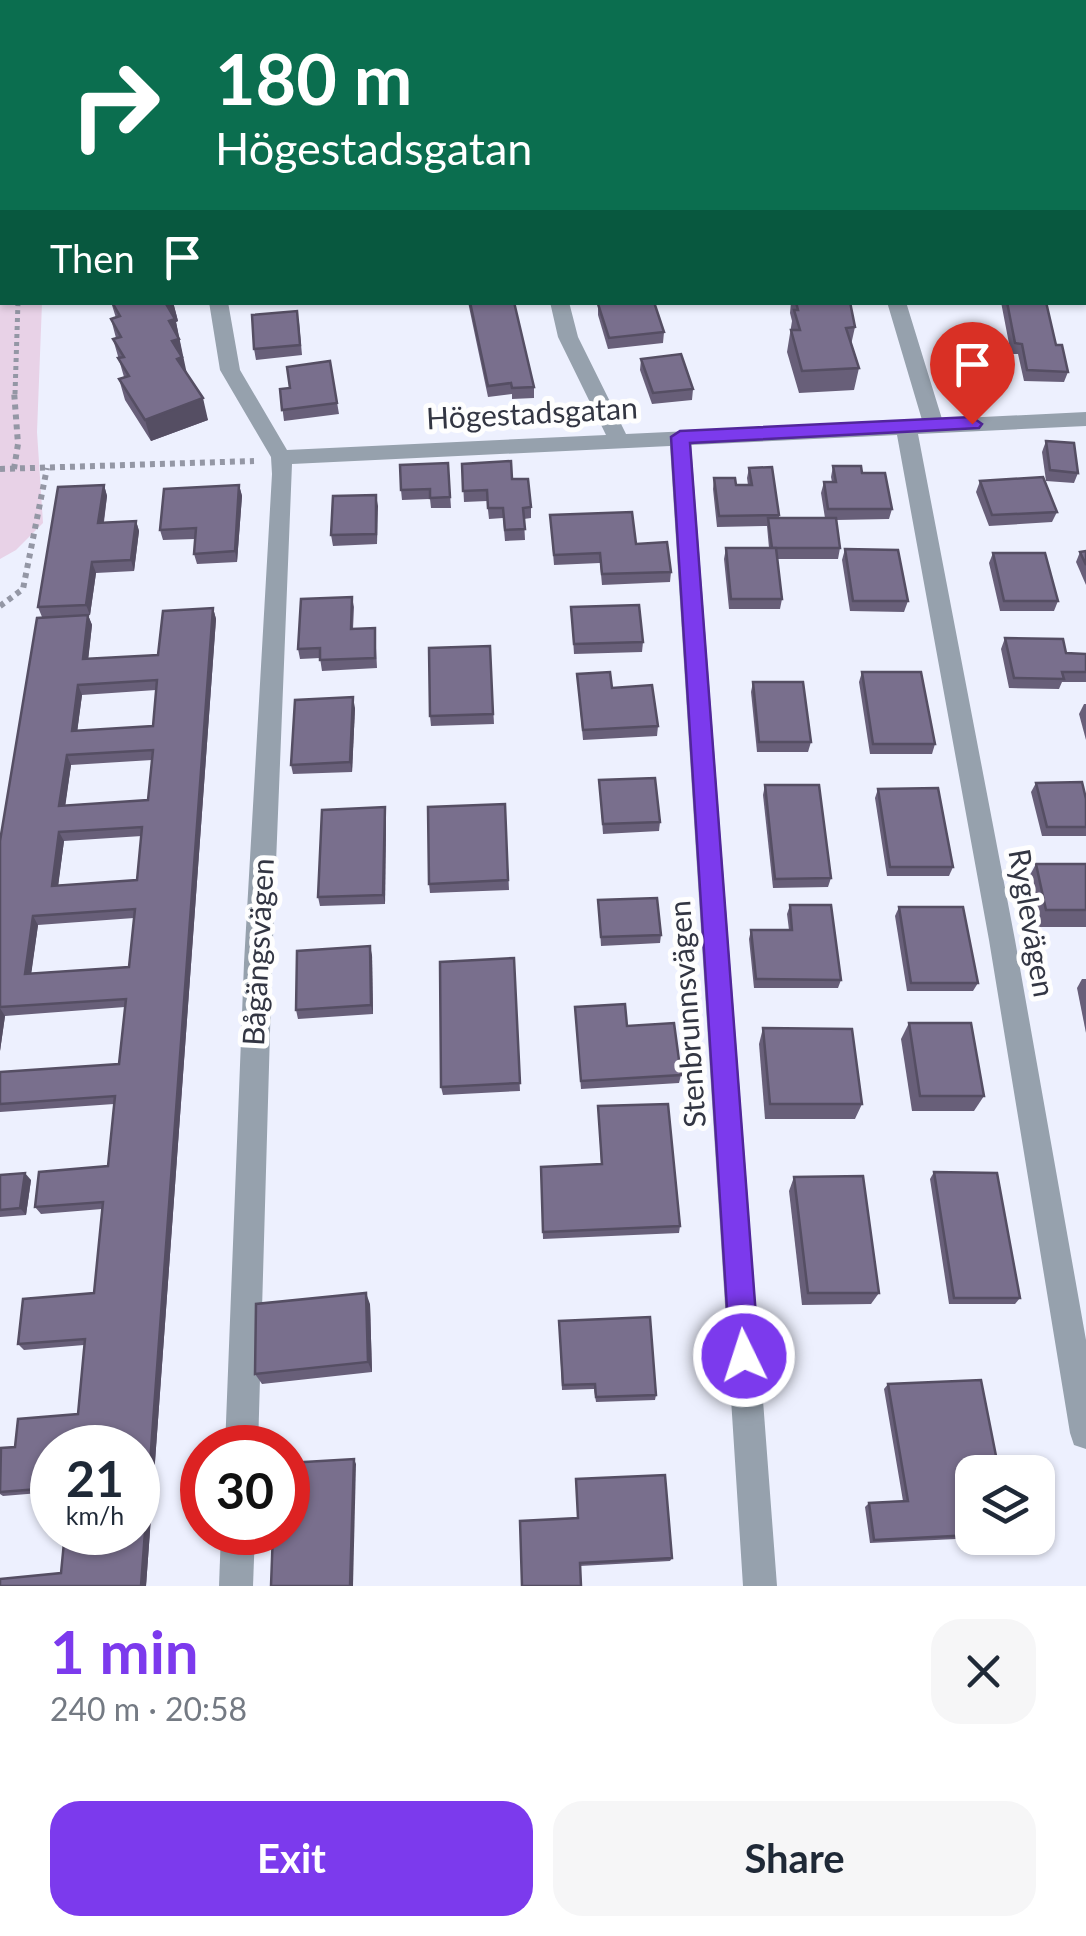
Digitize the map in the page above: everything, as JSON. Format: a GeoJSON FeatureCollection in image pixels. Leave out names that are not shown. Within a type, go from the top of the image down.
{"type":"FeatureCollection","features":[{"type":"Feature","properties":{"kind":"street"},"geometry":{"type":"LineString","coordinates":[[219,305],[230,370],[280,458]]}},
{"type":"Feature","properties":{"kind":"street"},"geometry":{"type":"LineString","coordinates":[[560,305],[568,337],[618,439]]}},
{"type":"Feature","properties":{"kind":"street"},"geometry":{"type":"LineString","coordinates":[[897,305],[934,425]]}},
{"type":"Feature","properties":{"kind":"street","name":"Högestadsgatan"},"geometry":{"type":"LineString","coordinates":[[280,458],[1086,419]]}},
{"type":"Feature","properties":{"kind":"street","name":"Ryglevägen"},"geometry":{"type":"LineString","coordinates":[[906,426],[1002,940],[1086,1432]]}},
{"type":"Feature","properties":{"kind":"street","name":"Stenbrunnsvägen"},"geometry":{"type":"LineString","coordinates":[[680,437],[760,1586]]}},
{"type":"Feature","properties":{"kind":"street","name":"Bågängsvägen"},"geometry":{"type":"LineString","coordinates":[[242,1425],[258,963],[283,474],[280,458]]}},
{"type":"Feature","properties":{"kind":"street"},"geometry":{"type":"LineString","coordinates":[[236,1586],[237,1555]]}},
{"type":"Feature","properties":{"kind":"path"},"geometry":{"type":"LineString","coordinates":[[14,469],[18,444],[14,386],[18,305]]}},
{"type":"Feature","properties":{"kind":"path"},"geometry":{"type":"LineString","coordinates":[[0,469],[280,458]]}},
{"type":"Feature","properties":{"kind":"path"},"geometry":{"type":"LineString","coordinates":[[0,606],[23,589],[47,468]]}},
{"type":"Feature","properties":{"kind":"shaded area"},"geometry":{"type":"Polygon","coordinates":[[[0,305],[42,305],[37,432],[43,523],[16,550],[0,559],[0,305]]]}},
{"type":"Feature","properties":{"kind":"building"},"geometry":{"type":"Polygon","coordinates":[[[114,305],[167,305],[175,319],[169,321],[179,339],[172,341],[182,357],[177,359],[203,398],[145,420],[119,379],[129,376],[113,339],[121,337],[111,319],[120,316],[114,305]]]}},
{"type":"Feature","properties":{"kind":"building"},"geometry":{"type":"Polygon","coordinates":[[[471,305],[515,305],[534,387],[512,388],[511,383],[488,386],[471,305]]]}},
{"type":"Feature","properties":{"kind":"building"},"geometry":{"type":"Polygon","coordinates":[[[598,305],[655,305],[664,332],[609,338],[598,305]]]}},
{"type":"Feature","properties":{"kind":"building"},"geometry":{"type":"Polygon","coordinates":[[[797,305],[851,305],[855,327],[846,328],[859,368],[802,371],[791,330],[800,330],[794,310],[798,310],[797,305]]]}},
{"type":"Feature","properties":{"kind":"building"},"geometry":{"type":"Polygon","coordinates":[[[1008,305],[1047,305],[1056,345],[1062,345],[1068,372],[1027,370],[1022,344],[1015,343],[1008,305]]]}},
{"type":"Feature","properties":{"kind":"building"},"geometry":{"type":"Polygon","coordinates":[[[297,311],[300,345],[254,349],[252,315],[297,311]]]}},
{"type":"Feature","properties":{"kind":"building"},"geometry":{"type":"Polygon","coordinates":[[[681,354],[693,389],[653,393],[641,359],[681,354]]]}},
{"type":"Feature","properties":{"kind":"building"},"geometry":{"type":"Polygon","coordinates":[[[330,361],[337,403],[282,410],[280,389],[290,388],[287,367],[330,361]]]}},
{"type":"Feature","properties":{"kind":"building"},"geometry":{"type":"Polygon","coordinates":[[[1046,441],[1074,443],[1078,473],[1050,470],[1046,441]]]}},
{"type":"Feature","properties":{"kind":"building"},"geometry":{"type":"Polygon","coordinates":[[[511,461],[512,479],[528,479],[531,507],[523,508],[525,529],[505,530],[503,508],[488,508],[487,490],[463,491],[462,464],[511,461]]]}},
{"type":"Feature","properties":{"kind":"building"},"geometry":{"type":"Polygon","coordinates":[[[448,463],[450,497],[430,498],[430,489],[401,490],[400,465],[448,463]]]}},
{"type":"Feature","properties":{"kind":"building"},"geometry":{"type":"Polygon","coordinates":[[[833,466],[861,466],[862,473],[885,473],[892,509],[828,509],[824,482],[836,482],[833,466]]]}},
{"type":"Feature","properties":{"kind":"building"},"geometry":{"type":"Polygon","coordinates":[[[772,467],[779,515],[719,516],[714,478],[735,478],[736,485],[752,485],[749,468],[772,467]]]}},
{"type":"Feature","properties":{"kind":"building"},"geometry":{"type":"Polygon","coordinates":[[[1043,477],[1057,512],[992,515],[980,481],[1043,477]]]}},
{"type":"Feature","properties":{"kind":"building"},"geometry":{"type":"Polygon","coordinates":[[[104,485],[98,523],[136,521],[131,560],[92,562],[86,605],[38,607],[58,487],[104,485]]]}},
{"type":"Feature","properties":{"kind":"building"},"geometry":{"type":"Polygon","coordinates":[[[239,485],[235,551],[194,554],[196,528],[160,530],[164,489],[239,485]]]}},
{"type":"Feature","properties":{"kind":"building"},"geometry":{"type":"Polygon","coordinates":[[[376,495],[376,534],[331,535],[333,496],[376,495]]]}},
{"type":"Feature","properties":{"kind":"building"},"geometry":{"type":"Polygon","coordinates":[[[632,512],[636,544],[667,542],[671,572],[602,574],[600,553],[554,555],[550,515],[632,512]]]}},
{"type":"Feature","properties":{"kind":"building"},"geometry":{"type":"Polygon","coordinates":[[[768,518],[836,518],[840,548],[772,548],[768,518]]]}},
{"type":"Feature","properties":{"kind":"building"},"geometry":{"type":"Polygon","coordinates":[[[726,548],[776,548],[782,599],[731,599],[726,548]]]}},
{"type":"Feature","properties":{"kind":"building"},"geometry":{"type":"Polygon","coordinates":[[[845,549],[898,550],[908,601],[853,601],[845,549]]]}},
{"type":"Feature","properties":{"kind":"building"},"geometry":{"type":"Polygon","coordinates":[[[993,553],[1045,553],[1058,601],[1004,601],[993,553]]]}},
{"type":"Feature","properties":{"kind":"building"},"geometry":{"type":"Polygon","coordinates":[[[352,597],[351,629],[375,628],[375,658],[320,660],[320,648],[298,649],[301,599],[352,597]]]}},
{"type":"Feature","properties":{"kind":"building"},"geometry":{"type":"Polygon","coordinates":[[[639,605],[643,642],[574,644],[571,607],[639,605]]]}},
{"type":"Feature","properties":{"kind":"building"},"geometry":{"type":"Polygon","coordinates":[[[213,608],[153,1425],[30,1425],[30,1490],[0,1492],[1,1448],[15,1447],[18,1419],[78,1414],[85,1339],[18,1344],[23,1299],[94,1293],[103,1202],[35,1207],[39,1172],[108,1166],[115,1096],[0,1104],[0,1072],[119,1064],[126,999],[0,1007],[0,841],[37,618],[88,615],[83,659],[158,655],[163,611],[213,608]],[[157,680],[78,685],[72,731],[153,726],[157,680]],[[153,750],[67,755],[59,806],[148,800],[153,750]],[[142,827],[59,832],[52,886],[137,880],[142,827]],[[135,909],[33,916],[25,974],[129,967],[135,909]]]}},
{"type":"Feature","properties":{"kind":"building"},"geometry":{"type":"Polygon","coordinates":[[[1005,638],[1063,639],[1066,653],[1086,654],[1086,672],[1062,672],[1064,679],[1014,678],[1005,638]]]}},
{"type":"Feature","properties":{"kind":"building"},"geometry":{"type":"Polygon","coordinates":[[[490,646],[493,714],[430,716],[429,648],[490,646]]]}},
{"type":"Feature","properties":{"kind":"building"},"geometry":{"type":"Polygon","coordinates":[[[610,672],[612,688],[652,685],[658,726],[583,730],[577,674],[610,672]]]}},
{"type":"Feature","properties":{"kind":"building"},"geometry":{"type":"Polygon","coordinates":[[[862,672],[921,672],[935,744],[873,744],[862,672]]]}},
{"type":"Feature","properties":{"kind":"building"},"geometry":{"type":"Polygon","coordinates":[[[753,682],[803,682],[811,742],[759,742],[753,682]]]}},
{"type":"Feature","properties":{"kind":"building"},"geometry":{"type":"Polygon","coordinates":[[[353,697],[350,762],[291,765],[295,700],[353,697]]]}},
{"type":"Feature","properties":{"kind":"building"},"geometry":{"type":"Polygon","coordinates":[[[655,778],[660,822],[603,824],[599,780],[655,778]]]}},
{"type":"Feature","properties":{"kind":"building"},"geometry":{"type":"Polygon","coordinates":[[[1082,782],[1086,827],[1047,827],[1036,783],[1082,782]]]}},
{"type":"Feature","properties":{"kind":"building"},"geometry":{"type":"Polygon","coordinates":[[[765,785],[819,785],[831,878],[775,879],[765,785]]]}},
{"type":"Feature","properties":{"kind":"building"},"geometry":{"type":"Polygon","coordinates":[[[938,788],[953,867],[890,867],[878,789],[938,788]]]}},
{"type":"Feature","properties":{"kind":"building"},"geometry":{"type":"Polygon","coordinates":[[[505,804],[508,880],[429,884],[428,807],[505,804]]]}},
{"type":"Feature","properties":{"kind":"building"},"geometry":{"type":"Polygon","coordinates":[[[385,807],[383,895],[318,897],[322,810],[385,807]]]}},
{"type":"Feature","properties":{"kind":"building"},"geometry":{"type":"Polygon","coordinates":[[[1036,864],[1086,864],[1086,910],[1046,910],[1036,864]]]}},
{"type":"Feature","properties":{"kind":"building"},"geometry":{"type":"Polygon","coordinates":[[[657,898],[661,935],[601,937],[598,900],[657,898]]]}},
{"type":"Feature","properties":{"kind":"building"},"geometry":{"type":"Polygon","coordinates":[[[790,905],[831,905],[841,980],[756,979],[751,930],[792,930],[790,905]]]}},
{"type":"Feature","properties":{"kind":"building"},"geometry":{"type":"Polygon","coordinates":[[[899,907],[963,907],[978,983],[911,983],[899,907]]]}},
{"type":"Feature","properties":{"kind":"building"},"geometry":{"type":"Polygon","coordinates":[[[370,946],[371,1005],[296,1010],[297,951],[370,946]]]}},
{"type":"Feature","properties":{"kind":"building"},"geometry":{"type":"Polygon","coordinates":[[[514,958],[520,1083],[441,1087],[440,962],[514,958]]]}},
{"type":"Feature","properties":{"kind":"building"},"geometry":{"type":"Polygon","coordinates":[[[625,1004],[627,1026],[674,1023],[681,1075],[581,1081],[575,1007],[625,1004]]]}},
{"type":"Feature","properties":{"kind":"building"},"geometry":{"type":"Polygon","coordinates":[[[909,1023],[971,1023],[984,1096],[920,1096],[909,1023]]]}},
{"type":"Feature","properties":{"kind":"building"},"geometry":{"type":"Polygon","coordinates":[[[763,1028],[852,1029],[862,1104],[770,1104],[763,1028]]]}},
{"type":"Feature","properties":{"kind":"building"},"geometry":{"type":"Polygon","coordinates":[[[668,1104],[680,1226],[543,1232],[541,1167],[602,1164],[598,1106],[668,1104]]]}},
{"type":"Feature","properties":{"kind":"building"},"geometry":{"type":"Polygon","coordinates":[[[934,1172],[997,1173],[1020,1298],[954,1298],[934,1172]]]}},
{"type":"Feature","properties":{"kind":"building"},"geometry":{"type":"Polygon","coordinates":[[[25,1173],[20,1208],[0,1210],[0,1175],[25,1173]]]}},
{"type":"Feature","properties":{"kind":"building"},"geometry":{"type":"Polygon","coordinates":[[[863,1176],[879,1293],[808,1293],[794,1177],[863,1176]]]}},
{"type":"Feature","properties":{"kind":"building"},"geometry":{"type":"Polygon","coordinates":[[[366,1293],[368,1362],[255,1374],[256,1304],[366,1293]]]}},
{"type":"Feature","properties":{"kind":"building"},"geometry":{"type":"Polygon","coordinates":[[[650,1317],[656,1395],[596,1397],[595,1384],[563,1385],[559,1321],[650,1317]]]}},
{"type":"Feature","properties":{"kind":"building"},"geometry":{"type":"Polygon","coordinates":[[[981,1380],[996,1455],[955,1455],[955,1536],[874,1540],[869,1503],[908,1501],[888,1384],[981,1380]]]}},
{"type":"Feature","properties":{"kind":"building"},"geometry":{"type":"Polygon","coordinates":[[[354,1459],[350,1586],[271,1586],[272,1555],[310,1555],[310,1462],[354,1459]]]}},
{"type":"Feature","properties":{"kind":"building"},"geometry":{"type":"Polygon","coordinates":[[[665,1475],[672,1558],[580,1563],[581,1586],[522,1586],[520,1521],[578,1518],[576,1479],[665,1475]]]}},
{"type":"Feature","properties":{"kind":"building"},"geometry":{"type":"Polygon","coordinates":[[[63,1555],[143,1555],[141,1586],[0,1586],[0,1579],[61,1573],[63,1555]]]}},
{"type":"Feature","properties":{"kind":"route"},"geometry":{"type":"LineString","coordinates":[[744,1356],[680,437],[972,424]]}}]}
